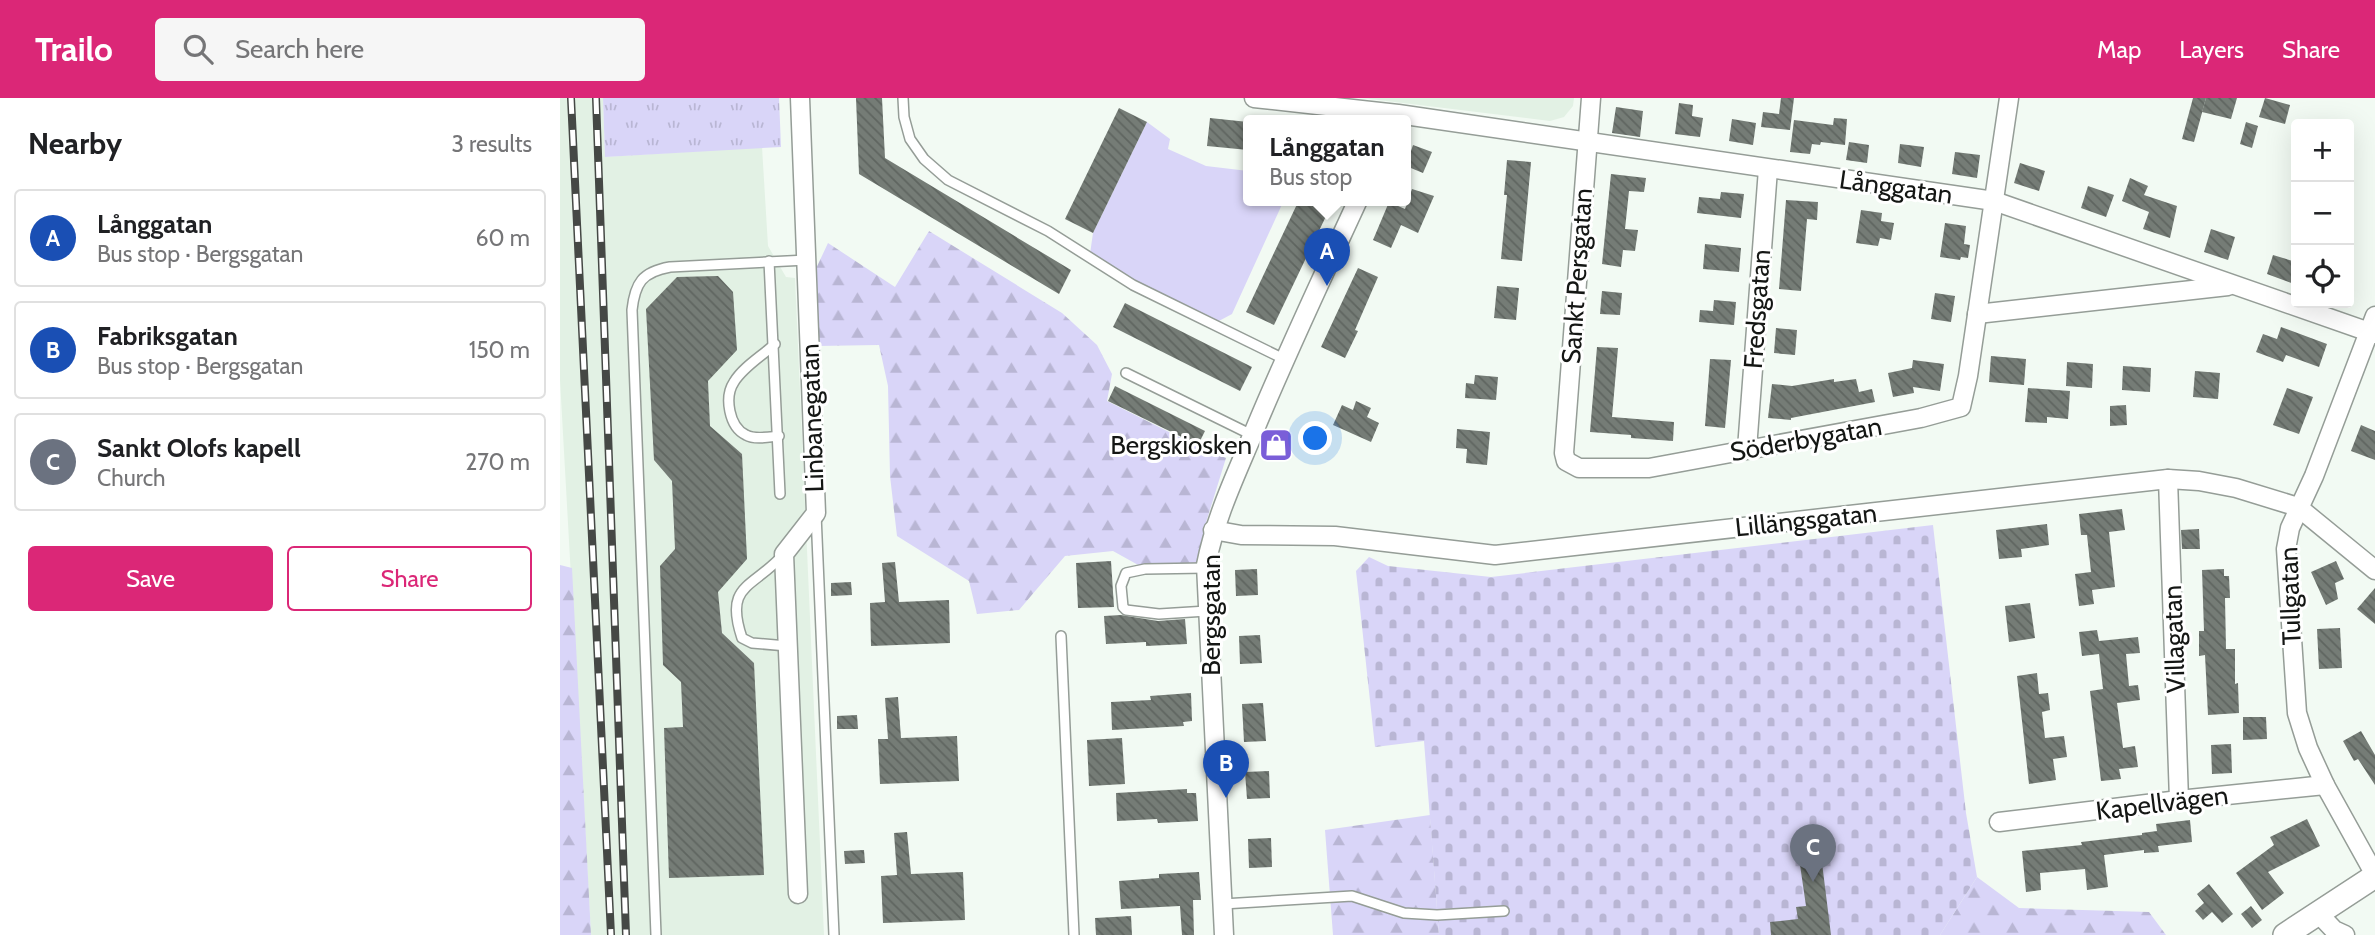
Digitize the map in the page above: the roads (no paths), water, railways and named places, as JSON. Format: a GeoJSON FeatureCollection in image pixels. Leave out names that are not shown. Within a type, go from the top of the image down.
{"type":"FeatureCollection","features":[{"type":"Feature","properties":{"kind":"street","name":"Linbanegatan"},"geometry":{"type":"LineString","coordinates":[[784,554],[816,513],[800,98]]}},
{"type":"Feature","properties":{"kind":"street","name":"Långgatan"},"geometry":{"type":"LineString","coordinates":[[1254,98],[1382,115]]}},
{"type":"Feature","properties":{"kind":"street","name":"Sankt Persgatan"},"geometry":{"type":"LineString","coordinates":[[1564,453],[1591,98]]}},
{"type":"Feature","properties":{"kind":"street"},"geometry":{"type":"LineString","coordinates":[[1977,314],[2010,98]]}},
{"type":"Feature","properties":{"kind":"street","name":"Långgatan"},"geometry":{"type":"LineString","coordinates":[[1411,119],[1587,141],[1994,201],[2234,285],[2373,327]]}},
{"type":"Feature","properties":{"kind":"street","name":"Fredsgatan"},"geometry":{"type":"LineString","coordinates":[[1747,449],[1768,169]]}},
{"type":"Feature","properties":{"kind":"street","name":"Bergsgatan"},"geometry":{"type":"LineString","coordinates":[[1224,935],[1207,611],[1206,569],[1213,530],[1284,359],[1355,206]]}},
{"type":"Feature","properties":{"kind":"street","name":"Långgatan"},"geometry":{"type":"LineString","coordinates":[[1977,314],[2234,285]]}},
{"type":"Feature","properties":{"kind":"street","name":"Söderbygatan"},"geometry":{"type":"LineString","coordinates":[[1564,453],[1566,461],[1579,468],[1649,468],[1921,418],[1961,407],[1977,314]]}},
{"type":"Feature","properties":{"kind":"street","name":"Tullgatan"},"geometry":{"type":"LineString","coordinates":[[2373,327],[2314,476],[2290,528],[2286,549],[2297,713],[2308,748],[2325,785],[2375,876]]}},
{"type":"Feature","properties":{"kind":"street","name":"Lillängsgatan"},"geometry":{"type":"LineString","coordinates":[[1213,530],[1241,535],[1335,536],[1495,555],[2168,479],[2236,488],[2298,508],[2375,570]]}},
{"type":"Feature","properties":{"kind":"street","name":"Villagatan"},"geometry":{"type":"LineString","coordinates":[[2168,479],[2179,800]]}},
{"type":"Feature","properties":{"kind":"street"},"geometry":{"type":"LineString","coordinates":[[784,554],[798,894]]}},
{"type":"Feature","properties":{"kind":"street","name":"Kapellvägen"},"geometry":{"type":"LineString","coordinates":[[1999,822],[2325,785]]}},
{"type":"Feature","properties":{"kind":"street"},"geometry":{"type":"LineString","coordinates":[[2285,935],[2375,876]]}},
{"type":"Feature","properties":{"kind":"street"},"geometry":{"type":"LineString","coordinates":[[2318,914],[2334,930],[2345,935]]}},
{"type":"Feature","properties":{"kind":"lane"},"geometry":{"type":"LineString","coordinates":[[903,98],[904,117],[910,139],[924,159],[948,180],[1048,232],[1133,285],[1284,359]]}},
{"type":"Feature","properties":{"kind":"lane"},"geometry":{"type":"LineString","coordinates":[[656,935],[634,292],[653,270],[807,260]]}},
{"type":"Feature","properties":{"kind":"lane"},"geometry":{"type":"LineString","coordinates":[[769,261],[780,494]]}},
{"type":"Feature","properties":{"kind":"lane"},"geometry":{"type":"LineString","coordinates":[[775,344],[734,381],[729,393],[734,426],[746,436],[779,436]]}},
{"type":"Feature","properties":{"kind":"lane"},"geometry":{"type":"LineString","coordinates":[[1126,373],[1252,435]]}},
{"type":"Feature","properties":{"kind":"lane"},"geometry":{"type":"LineString","coordinates":[[816,513],[834,935]]}},
{"type":"Feature","properties":{"kind":"lane"},"geometry":{"type":"LineString","coordinates":[[784,554],[741,590],[736,602],[735,619],[741,638],[752,643],[788,646]]}},
{"type":"Feature","properties":{"kind":"lane"},"geometry":{"type":"LineString","coordinates":[[1206,569],[1145,569],[1126,573],[1121,586],[1123,607],[1126,610],[1159,614],[1207,611]]}},
{"type":"Feature","properties":{"kind":"lane"},"geometry":{"type":"LineString","coordinates":[[1061,636],[1074,935]]}},
{"type":"Feature","properties":{"kind":"lane"},"geometry":{"type":"LineString","coordinates":[[1223,904],[1352,896],[1404,913],[1437,915],[1504,911]]}},
{"type":"Feature","properties":{"kind":"railway"},"geometry":{"type":"LineString","coordinates":[[571,98],[611,935]]}},
{"type":"Feature","properties":{"kind":"railway"},"geometry":{"type":"LineString","coordinates":[[596,98],[626,935]]}},
{"type":"Feature","properties":{"kind":"place","name":"Långgatan"},"geometry":{"type":"Point","coordinates":[1327,286]}},
{"type":"Feature","properties":{"kind":"place","name":"Bergskiosken"},"geometry":{"type":"Point","coordinates":[1276,445]}},
{"type":"Feature","properties":{"kind":"place","name":"Fabriksgatan"},"geometry":{"type":"Point","coordinates":[1226,798]}},
{"type":"Feature","properties":{"kind":"place","name":"Sankt Olofs kapell"},"geometry":{"type":"Point","coordinates":[1813,882]}}]}
